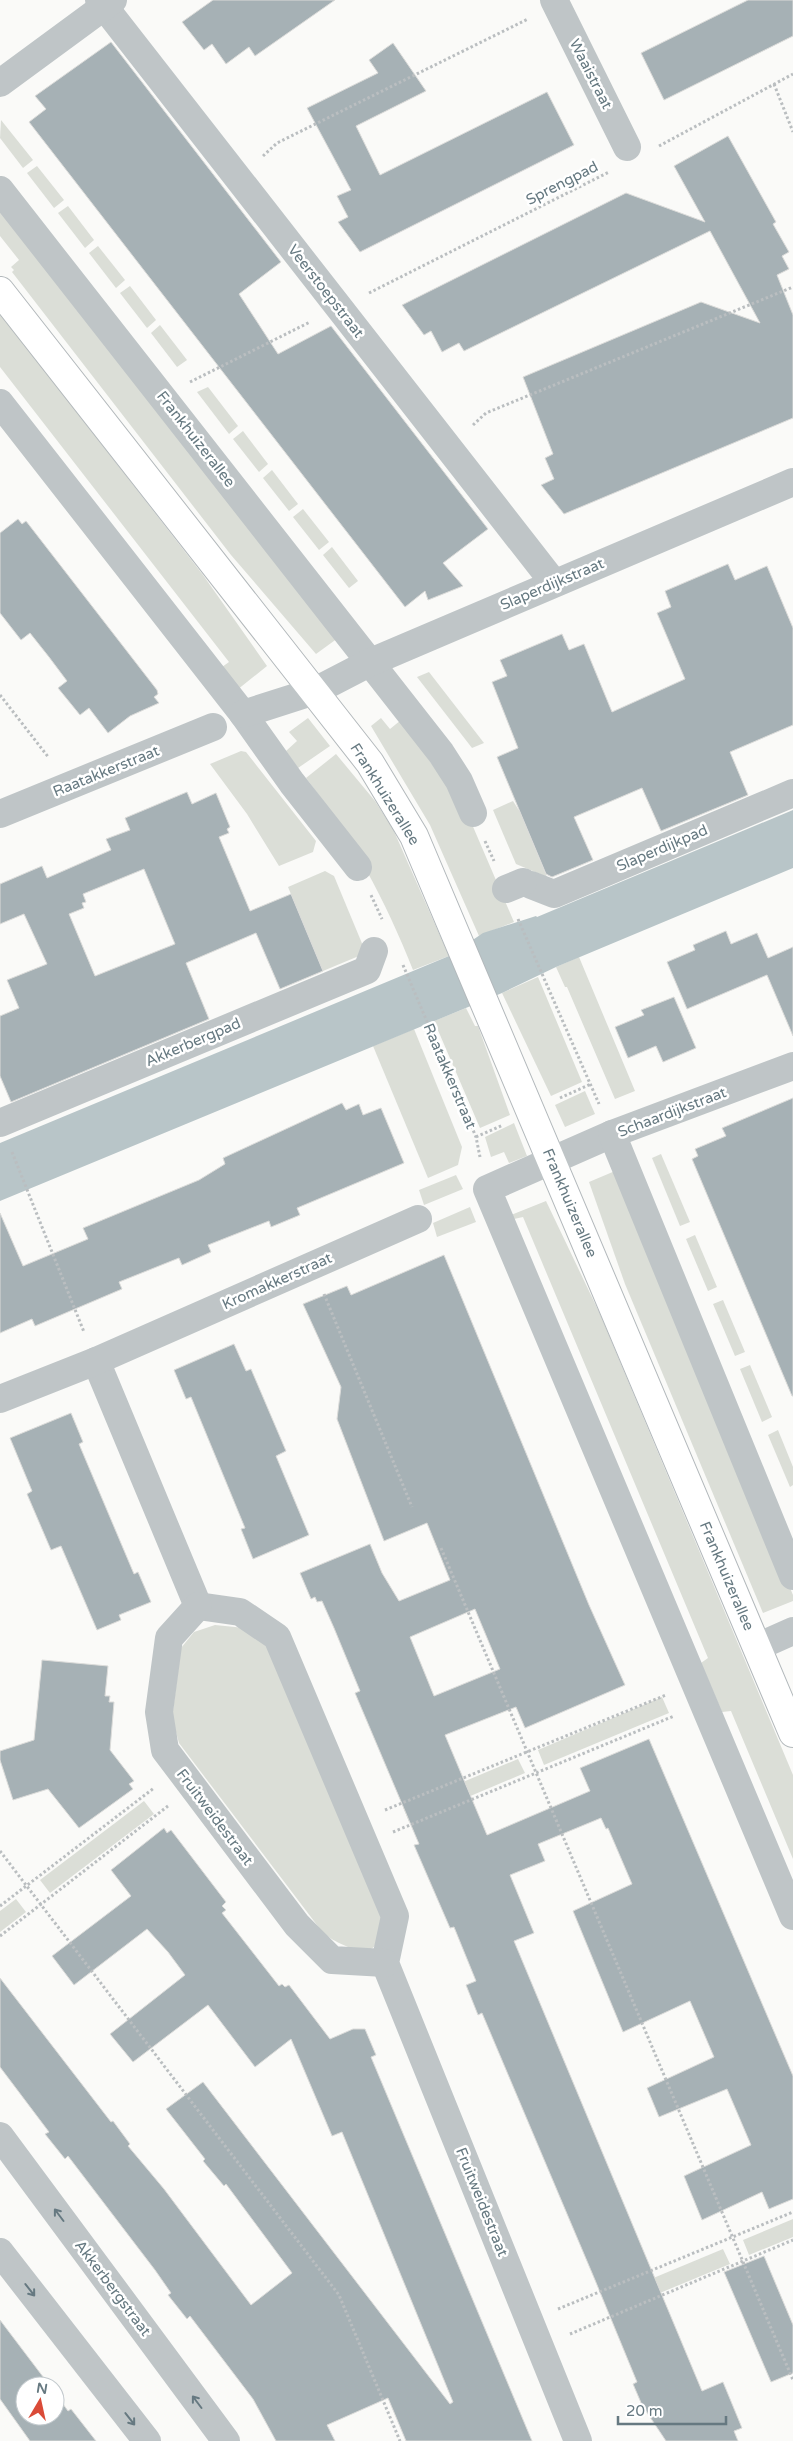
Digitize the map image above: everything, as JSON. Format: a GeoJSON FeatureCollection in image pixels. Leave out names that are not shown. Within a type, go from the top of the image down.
{"type":"FeatureCollection","features":[{"type":"Feature","properties":{"kind":"main road","name":"Frankhuizerallee"},"geometry":{"type":"LineString","coordinates":[[0,290],[370,763],[414,836],[793,1733]]}},
{"type":"Feature","properties":{"kind":"street"},"geometry":{"type":"LineString","coordinates":[[0,82],[105,2]]}},
{"type":"Feature","properties":{"kind":"street","name":"Veerstoepstraat"},"geometry":{"type":"LineString","coordinates":[[105,2],[237,177],[554,583]]}},
{"type":"Feature","properties":{"kind":"street","name":"Waaistraat"},"geometry":{"type":"LineString","coordinates":[[555,3],[632,155]]}},
{"type":"Feature","properties":{"kind":"street","name":"Frankhuizerallee"},"geometry":{"type":"LineString","coordinates":[[0,190],[441,753],[459,781],[473,813]]}},
{"type":"Feature","properties":{"kind":"street"},"geometry":{"type":"LineString","coordinates":[[0,402],[243,714],[296,788],[358,867]]}},
{"type":"Feature","properties":{"kind":"street","name":"Slaperdijkstraat"},"geometry":{"type":"LineString","coordinates":[[315,691],[371,662],[793,482]]}},
{"type":"Feature","properties":{"kind":"street"},"geometry":{"type":"LineString","coordinates":[[243,714],[315,691]]}},
{"type":"Feature","properties":{"kind":"street","name":"Raatakkerstraat"},"geometry":{"type":"LineString","coordinates":[[0,814],[213,727]]}},
{"type":"Feature","properties":{"kind":"street","name":"Slaperdijkpad"},"geometry":{"type":"LineString","coordinates":[[520,885],[554,894],[793,793]]}},
{"type":"Feature","properties":{"kind":"street","name":"Akkerbergpad"},"geometry":{"type":"LineString","coordinates":[[4,1133],[367,970],[388,952]]}},
{"type":"Feature","properties":{"kind":"street","name":"Schaardijkstraat"},"geometry":{"type":"LineString","coordinates":[[552,1160],[612,1134],[792,1070]]}},
{"type":"Feature","properties":{"kind":"street"},"geometry":{"type":"LineString","coordinates":[[612,1134],[793,1576]]}},
{"type":"Feature","properties":{"kind":"street"},"geometry":{"type":"LineString","coordinates":[[552,1160],[487,1189],[793,1916]]}},
{"type":"Feature","properties":{"kind":"street","name":"Kromakkerstraat"},"geometry":{"type":"LineString","coordinates":[[0,1399],[96,1361],[418,1219]]}},
{"type":"Feature","properties":{"kind":"street"},"geometry":{"type":"LineString","coordinates":[[96,1361],[198,1606],[240,1612],[277,1637],[395,1916],[385,1963]]}},
{"type":"Feature","properties":{"kind":"street","name":"Fruitweidestraat"},"geometry":{"type":"LineString","coordinates":[[198,1606],[170,1638],[158,1712],[165,1750],[297,1925],[332,1960],[385,1963],[578,2441]]}},
{"type":"Feature","properties":{"kind":"street"},"geometry":{"type":"LineString","coordinates":[[757,1647],[793,1631]]}},
{"type":"Feature","properties":{"kind":"street","name":"Akkerbergstraat"},"geometry":{"type":"LineString","coordinates":[[0,2136],[226,2441]]}},
{"type":"Feature","properties":{"kind":"street"},"geometry":{"type":"LineString","coordinates":[[0,2252],[147,2441]]}},
{"type":"Feature","properties":{"kind":"path"},"geometry":{"type":"LineString","coordinates":[[237,177],[277,144],[555,3]]}},
{"type":"Feature","properties":{"kind":"path","name":"Sprengpad"},"geometry":{"type":"LineString","coordinates":[[162,396],[339,308],[632,155],[793,74]]}},
{"type":"Feature","properties":{"kind":"path"},"geometry":{"type":"LineString","coordinates":[[774,84],[793,132]]}},
{"type":"Feature","properties":{"kind":"path"},"geometry":{"type":"LineString","coordinates":[[448,447],[486,413],[793,286]]}},
{"type":"Feature","properties":{"kind":"path"},"geometry":{"type":"LineString","coordinates":[[0,696],[70,786]]}},
{"type":"Feature","properties":{"kind":"path"},"geometry":{"type":"LineString","coordinates":[[517,917],[612,1134]]}},
{"type":"Feature","properties":{"kind":"path","name":"Raatakkerstraat"},"geometry":{"type":"LineString","coordinates":[[388,952],[435,1040],[476,1137],[487,1189]]}},
{"type":"Feature","properties":{"kind":"path"},"geometry":{"type":"LineString","coordinates":[[4,1133],[96,1361]]}},
{"type":"Feature","properties":{"kind":"path"},"geometry":{"type":"LineString","coordinates":[[312,1266],[412,1508]]}},
{"type":"Feature","properties":{"kind":"path"},"geometry":{"type":"LineString","coordinates":[[441,1548],[731,2238],[793,2380]]}},
{"type":"Feature","properties":{"kind":"path"},"geometry":{"type":"LineString","coordinates":[[360,1833],[526,1752],[698,1694]]}},
{"type":"Feature","properties":{"kind":"path"},"geometry":{"type":"LineString","coordinates":[[360,1833],[535,1773],[698,1694]]}},
{"type":"Feature","properties":{"kind":"path"},"geometry":{"type":"LineString","coordinates":[[0,1906],[27,1885],[185,1779]]}},
{"type":"Feature","properties":{"kind":"path"},"geometry":{"type":"LineString","coordinates":[[0,1936],[41,1904],[185,1779]]}},
{"type":"Feature","properties":{"kind":"path"},"geometry":{"type":"LineString","coordinates":[[0,1851],[339,2295],[400,2441]]}},
{"type":"Feature","properties":{"kind":"path"},"geometry":{"type":"LineString","coordinates":[[530,2321],[793,2212]]}},
{"type":"Feature","properties":{"kind":"path"},"geometry":{"type":"LineString","coordinates":[[540,2346],[793,2240]]}},
{"type":"Feature","properties":{"kind":"shaded area"},"geometry":{"type":"Polygon","coordinates":[[[1,120],[33,160],[23,168],[0,138],[1,120]]]}},
{"type":"Feature","properties":{"kind":"shaded area"},"geometry":{"type":"Polygon","coordinates":[[[37,166],[64,200],[54,208],[27,173],[37,166]]]}},
{"type":"Feature","properties":{"kind":"shaded area"},"geometry":{"type":"Polygon","coordinates":[[[0,202],[338,638],[316,654],[231,555],[12,272],[14,270],[11,267],[19,260],[0,236],[0,202]]]}},
{"type":"Feature","properties":{"kind":"shaded area"},"geometry":{"type":"Polygon","coordinates":[[[68,206],[94,240],[85,248],[58,213],[68,206]]]}},
{"type":"Feature","properties":{"kind":"shaded area"},"geometry":{"type":"Polygon","coordinates":[[[98,246],[125,280],[116,288],[89,253],[98,246]]]}},
{"type":"Feature","properties":{"kind":"shaded area"},"geometry":{"type":"Polygon","coordinates":[[[130,286],[156,320],[147,328],[120,293],[130,286]]]}},
{"type":"Feature","properties":{"kind":"shaded area"},"geometry":{"type":"Polygon","coordinates":[[[0,313],[203,575],[267,666],[237,690],[222,667],[229,662],[0,367],[0,313]]]}},
{"type":"Feature","properties":{"kind":"shaded area"},"geometry":{"type":"Polygon","coordinates":[[[160,325],[187,360],[177,367],[151,333],[160,325]]]}},
{"type":"Feature","properties":{"kind":"shaded area"},"geometry":{"type":"Polygon","coordinates":[[[208,387],[238,426],[229,434],[197,392],[208,387]]]}},
{"type":"Feature","properties":{"kind":"shaded area"},"geometry":{"type":"Polygon","coordinates":[[[243,431],[268,464],[259,472],[233,439],[243,431]]]}},
{"type":"Feature","properties":{"kind":"shaded area"},"geometry":{"type":"Polygon","coordinates":[[[272,470],[298,504],[289,511],[263,478],[272,470]]]}},
{"type":"Feature","properties":{"kind":"shaded area"},"geometry":{"type":"Polygon","coordinates":[[[303,509],[329,542],[319,550],[293,517],[303,509]]]}},
{"type":"Feature","properties":{"kind":"shaded area"},"geometry":{"type":"Polygon","coordinates":[[[332,547],[358,581],[349,588],[323,555],[332,547]]]}},
{"type":"Feature","properties":{"kind":"shaded area"},"geometry":{"type":"Polygon","coordinates":[[[429,672],[484,743],[472,748],[417,677],[429,672]]]}},
{"type":"Feature","properties":{"kind":"shaded area"},"geometry":{"type":"Polygon","coordinates":[[[308,718],[330,746],[298,768],[286,751],[297,741],[289,732],[308,718]]]}},
{"type":"Feature","properties":{"kind":"shaded area"},"geometry":{"type":"Polygon","coordinates":[[[381,718],[390,729],[401,720],[468,815],[514,922],[479,936],[430,825],[371,726],[381,718]]]}},
{"type":"Feature","properties":{"kind":"shaded area"},"geometry":{"type":"Polygon","coordinates":[[[241,751],[246,752],[316,841],[313,852],[279,866],[247,814],[210,764],[241,751]]]}},
{"type":"Feature","properties":{"kind":"shaded area"},"geometry":{"type":"Polygon","coordinates":[[[336,754],[375,801],[393,829],[449,956],[413,970],[379,894],[353,846],[306,778],[336,754]]]}},
{"type":"Feature","properties":{"kind":"shaded area"},"geometry":{"type":"Polygon","coordinates":[[[513,801],[520,812],[547,877],[516,864],[493,810],[513,801]]]}},
{"type":"Feature","properties":{"kind":"shaded area"},"geometry":{"type":"Polygon","coordinates":[[[793,810],[793,868],[556,967],[502,993],[0,1201],[0,1143],[449,956],[483,933],[537,917],[793,810]]]}},
{"type":"Feature","properties":{"kind":"shaded area"},"geometry":{"type":"Polygon","coordinates":[[[325,871],[334,876],[366,953],[323,971],[288,887],[325,871]]]}},
{"type":"Feature","properties":{"kind":"shaded area"},"geometry":{"type":"Polygon","coordinates":[[[579,957],[635,1091],[615,1099],[567,987],[565,987],[556,967],[579,957]]]}},
{"type":"Feature","properties":{"kind":"shaded area"},"geometry":{"type":"Polygon","coordinates":[[[538,977],[582,1082],[551,1096],[502,993],[538,977]]]}},
{"type":"Feature","properties":{"kind":"shaded area"},"geometry":{"type":"Polygon","coordinates":[[[466,1008],[475,1026],[478,1026],[510,1115],[480,1128],[434,1021],[466,1008]]]}},
{"type":"Feature","properties":{"kind":"shaded area"},"geometry":{"type":"Polygon","coordinates":[[[414,1029],[462,1147],[458,1165],[428,1178],[373,1046],[414,1029]]]}},
{"type":"Feature","properties":{"kind":"shaded area"},"geometry":{"type":"Polygon","coordinates":[[[585,1091],[595,1114],[565,1127],[555,1105],[585,1091]]]}},
{"type":"Feature","properties":{"kind":"shaded area"},"geometry":{"type":"Polygon","coordinates":[[[514,1123],[527,1156],[509,1163],[504,1152],[491,1157],[485,1137],[514,1123]]]}},
{"type":"Feature","properties":{"kind":"shaded area"},"geometry":{"type":"Polygon","coordinates":[[[661,1154],[690,1222],[680,1226],[652,1158],[661,1154]]]}},
{"type":"Feature","properties":{"kind":"shaded area"},"geometry":{"type":"Polygon","coordinates":[[[615,1171],[793,1595],[793,1601],[763,1613],[625,1284],[589,1182],[615,1171]]]}},
{"type":"Feature","properties":{"kind":"shaded area"},"geometry":{"type":"Polygon","coordinates":[[[456,1175],[463,1189],[424,1205],[419,1190],[456,1175]]]}},
{"type":"Feature","properties":{"kind":"shaded area"},"geometry":{"type":"Polygon","coordinates":[[[546,1201],[600,1314],[793,1775],[793,1859],[731,1711],[722,1712],[701,1663],[708,1658],[523,1217],[514,1219],[511,1215],[546,1201]]]}},
{"type":"Feature","properties":{"kind":"shaded area"},"geometry":{"type":"Polygon","coordinates":[[[470,1207],[476,1222],[437,1237],[433,1223],[470,1207]]]}},
{"type":"Feature","properties":{"kind":"shaded area"},"geometry":{"type":"Polygon","coordinates":[[[695,1235],[717,1287],[708,1291],[686,1239],[695,1235]]]}},
{"type":"Feature","properties":{"kind":"shaded area"},"geometry":{"type":"Polygon","coordinates":[[[723,1300],[745,1352],[735,1356],[713,1304],[723,1300]]]}},
{"type":"Feature","properties":{"kind":"shaded area"},"geometry":{"type":"Polygon","coordinates":[[[750,1365],[772,1417],[762,1422],[740,1369],[750,1365]]]}},
{"type":"Feature","properties":{"kind":"shaded area"},"geometry":{"type":"Polygon","coordinates":[[[778,1430],[793,1467],[793,1485],[790,1487],[768,1435],[778,1430]]]}},
{"type":"Feature","properties":{"kind":"shaded area"},"geometry":{"type":"Polygon","coordinates":[[[215,1625],[245,1628],[267,1645],[384,1923],[378,1941],[370,1949],[363,1950],[348,1947],[323,1933],[179,1743],[172,1718],[181,1648],[194,1632],[215,1625]]]}},
{"type":"Feature","properties":{"kind":"shaded area"},"geometry":{"type":"Polygon","coordinates":[[[662,1697],[669,1713],[544,1765],[538,1750],[662,1697]]]}},
{"type":"Feature","properties":{"kind":"shaded area"},"geometry":{"type":"Polygon","coordinates":[[[518,1759],[525,1773],[409,1822],[403,1807],[518,1759]]]}},
{"type":"Feature","properties":{"kind":"shaded area"},"geometry":{"type":"Polygon","coordinates":[[[144,1801],[154,1814],[50,1893],[40,1880],[144,1801]]]}},
{"type":"Feature","properties":{"kind":"shaded area"},"geometry":{"type":"Polygon","coordinates":[[[16,1899],[26,1912],[0,1932],[0,1911],[16,1899]]]}},
{"type":"Feature","properties":{"kind":"shaded area"},"geometry":{"type":"Polygon","coordinates":[[[793,2219],[793,2237],[749,2255],[743,2240],[793,2219]]]}},
{"type":"Feature","properties":{"kind":"shaded area"},"geometry":{"type":"Polygon","coordinates":[[[723,2249],[730,2264],[609,2314],[603,2299],[723,2249]]]}},
{"type":"Feature","properties":{"kind":"building"},"geometry":{"type":"Polygon","coordinates":[[[213,0],[335,0],[255,56],[249,47],[226,64],[212,44],[204,50],[182,22],[213,0]]]}},
{"type":"Feature","properties":{"kind":"building"},"geometry":{"type":"Polygon","coordinates":[[[748,0],[793,0],[793,36],[664,100],[641,53],[748,0]]]}},
{"type":"Feature","properties":{"kind":"building"},"geometry":{"type":"Polygon","coordinates":[[[111,42],[281,262],[239,294],[278,354],[331,326],[488,529],[443,563],[463,586],[428,600],[425,591],[405,607],[29,122],[46,109],[35,96],[111,42]]]}},
{"type":"Feature","properties":{"kind":"building"},"geometry":{"type":"Polygon","coordinates":[[[393,43],[426,91],[356,126],[380,175],[547,92],[574,145],[360,252],[338,222],[348,217],[337,196],[351,190],[307,108],[378,73],[369,60],[393,43]]]}},
{"type":"Feature","properties":{"kind":"building"},"geometry":{"type":"Polygon","coordinates":[[[728,136],[776,222],[773,224],[789,252],[782,256],[789,269],[777,275],[793,315],[793,418],[564,514],[541,485],[554,479],[545,458],[553,454],[523,377],[701,302],[760,323],[710,231],[464,351],[459,343],[442,352],[431,331],[424,335],[402,305],[626,193],[705,222],[674,166],[728,136]]]}},
{"type":"Feature","properties":{"kind":"building"},"geometry":{"type":"Polygon","coordinates":[[[18,519],[22,524],[26,521],[157,690],[158,694],[154,697],[159,703],[130,716],[108,733],[89,708],[80,715],[58,688],[67,681],[30,633],[21,640],[0,613],[0,533],[18,519]]]}},
{"type":"Feature","properties":{"kind":"building"},"geometry":{"type":"Polygon","coordinates":[[[728,564],[735,580],[767,566],[793,628],[793,725],[730,752],[748,795],[661,831],[642,788],[574,817],[593,860],[552,877],[546,874],[497,757],[518,748],[492,682],[507,676],[500,660],[562,634],[569,650],[584,644],[612,712],[685,679],[657,613],[671,607],[665,591],[728,564]]]}},
{"type":"Feature","properties":{"kind":"building"},"geometry":{"type":"Polygon","coordinates":[[[187,792],[192,804],[216,793],[230,827],[227,829],[229,833],[219,837],[250,911],[291,894],[323,971],[280,989],[256,933],[186,963],[209,1019],[11,1102],[0,1076],[0,1016],[19,1008],[7,980],[47,964],[24,914],[0,924],[0,884],[42,866],[47,878],[111,850],[106,839],[130,830],[125,818],[187,792]],[[144,869],[83,894],[86,902],[82,903],[84,908],[69,914],[95,976],[175,944],[144,869]]]}},
{"type":"Feature","properties":{"kind":"building"},"geometry":{"type":"Polygon","coordinates":[[[726,931],[731,944],[757,933],[768,958],[793,947],[793,1036],[767,975],[687,1009],[667,962],[695,950],[693,945],[726,931]]]}},
{"type":"Feature","properties":{"kind":"building"},"geometry":{"type":"Polygon","coordinates":[[[674,997],[696,1048],[663,1062],[656,1046],[628,1058],[615,1027],[644,1015],[641,1010],[674,997]]]}},
{"type":"Feature","properties":{"kind":"building"},"geometry":{"type":"Polygon","coordinates":[[[793,1098],[792,1396],[692,1159],[698,1156],[695,1149],[726,1136],[722,1128],[793,1098]]]}},
{"type":"Feature","properties":{"kind":"building"},"geometry":{"type":"Polygon","coordinates":[[[342,1103],[346,1110],[359,1104],[363,1115],[381,1108],[404,1163],[297,1208],[300,1215],[271,1227],[269,1221],[208,1245],[211,1252],[182,1265],[179,1258],[119,1282],[122,1289],[35,1326],[32,1319],[0,1333],[0,1213],[23,1266],[88,1239],[83,1228],[199,1180],[225,1164],[223,1158],[342,1103]]]}},
{"type":"Feature","properties":{"kind":"building"},"geometry":{"type":"Polygon","coordinates":[[[444,1255],[589,1605],[625,1685],[525,1728],[516,1707],[445,1735],[487,1835],[590,1791],[580,1768],[649,1739],[793,2076],[793,2199],[769,2209],[762,2192],[702,2220],[684,2176],[751,2145],[727,2089],[659,2117],[647,2088],[714,2057],[690,2001],[623,2032],[573,1911],[632,1884],[608,1828],[606,1829],[601,1818],[538,1844],[545,1861],[510,1875],[534,1933],[514,1941],[702,2391],[723,2382],[742,2428],[734,2431],[738,2441],[666,2441],[642,2405],[633,2384],[637,2382],[595,2280],[482,2013],[478,2015],[466,1985],[476,1981],[454,1927],[450,1928],[414,1845],[419,1844],[355,1693],[360,1691],[322,1601],[317,1602],[315,1597],[311,1599],[300,1573],[370,1544],[382,1573],[399,1601],[450,1580],[427,1523],[384,1541],[337,1419],[341,1387],[303,1304],[347,1286],[351,1295],[444,1255]],[[475,1609],[410,1637],[434,1696],[500,1669],[475,1609]]]}},
{"type":"Feature","properties":{"kind":"building"},"geometry":{"type":"Polygon","coordinates":[[[234,1344],[246,1371],[251,1369],[286,1451],[276,1456],[309,1535],[253,1559],[241,1529],[245,1528],[191,1397],[186,1399],[174,1370],[234,1344]]]}},
{"type":"Feature","properties":{"kind":"building"},"geometry":{"type":"Polygon","coordinates":[[[71,1413],[83,1442],[79,1444],[134,1574],[138,1572],[151,1602],[119,1615],[121,1620],[97,1630],[61,1546],[51,1550],[27,1494],[32,1491],[10,1438],[71,1413]]]}},
{"type":"Feature","properties":{"kind":"building"},"geometry":{"type":"Polygon","coordinates":[[[42,1660],[108,1666],[105,1696],[110,1696],[109,1702],[114,1702],[110,1750],[134,1781],[129,1784],[133,1789],[79,1828],[48,1789],[13,1800],[0,1760],[0,1751],[34,1740],[42,1660]]]}},
{"type":"Feature","properties":{"kind":"building"},"geometry":{"type":"Polygon","coordinates":[[[164,1828],[167,1833],[171,1830],[226,1902],[222,1906],[226,1910],[222,1913],[279,1986],[282,1984],[285,1987],[289,1985],[330,2039],[353,2029],[365,2029],[376,2055],[371,2057],[532,2441],[406,2441],[388,2398],[327,2425],[335,2441],[276,2441],[253,2399],[190,2316],[187,2319],[168,2295],[171,2293],[155,2270],[68,2156],[65,2159],[45,2134],[49,2132],[0,2067],[0,1978],[111,2122],[113,2121],[130,2144],[128,2146],[164,2189],[251,2305],[292,2273],[226,2184],[224,2186],[203,2161],[205,2159],[166,2109],[203,2082],[450,2404],[453,2402],[342,2132],[332,2136],[291,2039],[255,2067],[208,2005],[133,2062],[110,2034],[185,1975],[168,1952],[147,1929],[74,1985],[52,1956],[131,1896],[111,1870],[164,1828]]]}},
{"type":"Feature","properties":{"kind":"building"},"geometry":{"type":"Polygon","coordinates":[[[764,2256],[793,2325],[793,2373],[771,2382],[724,2272],[764,2256]]]}},
{"type":"Feature","properties":{"kind":"building"},"geometry":{"type":"Polygon","coordinates":[[[0,2320],[42,2376],[15,2376],[15,2420],[0,2399],[0,2320]]]}},
{"type":"Feature","properties":{"kind":"building"},"geometry":{"type":"Polygon","coordinates":[[[65,2407],[68,2411],[71,2409],[96,2441],[30,2441],[19,2426],[65,2426],[65,2407]]]}}]}
